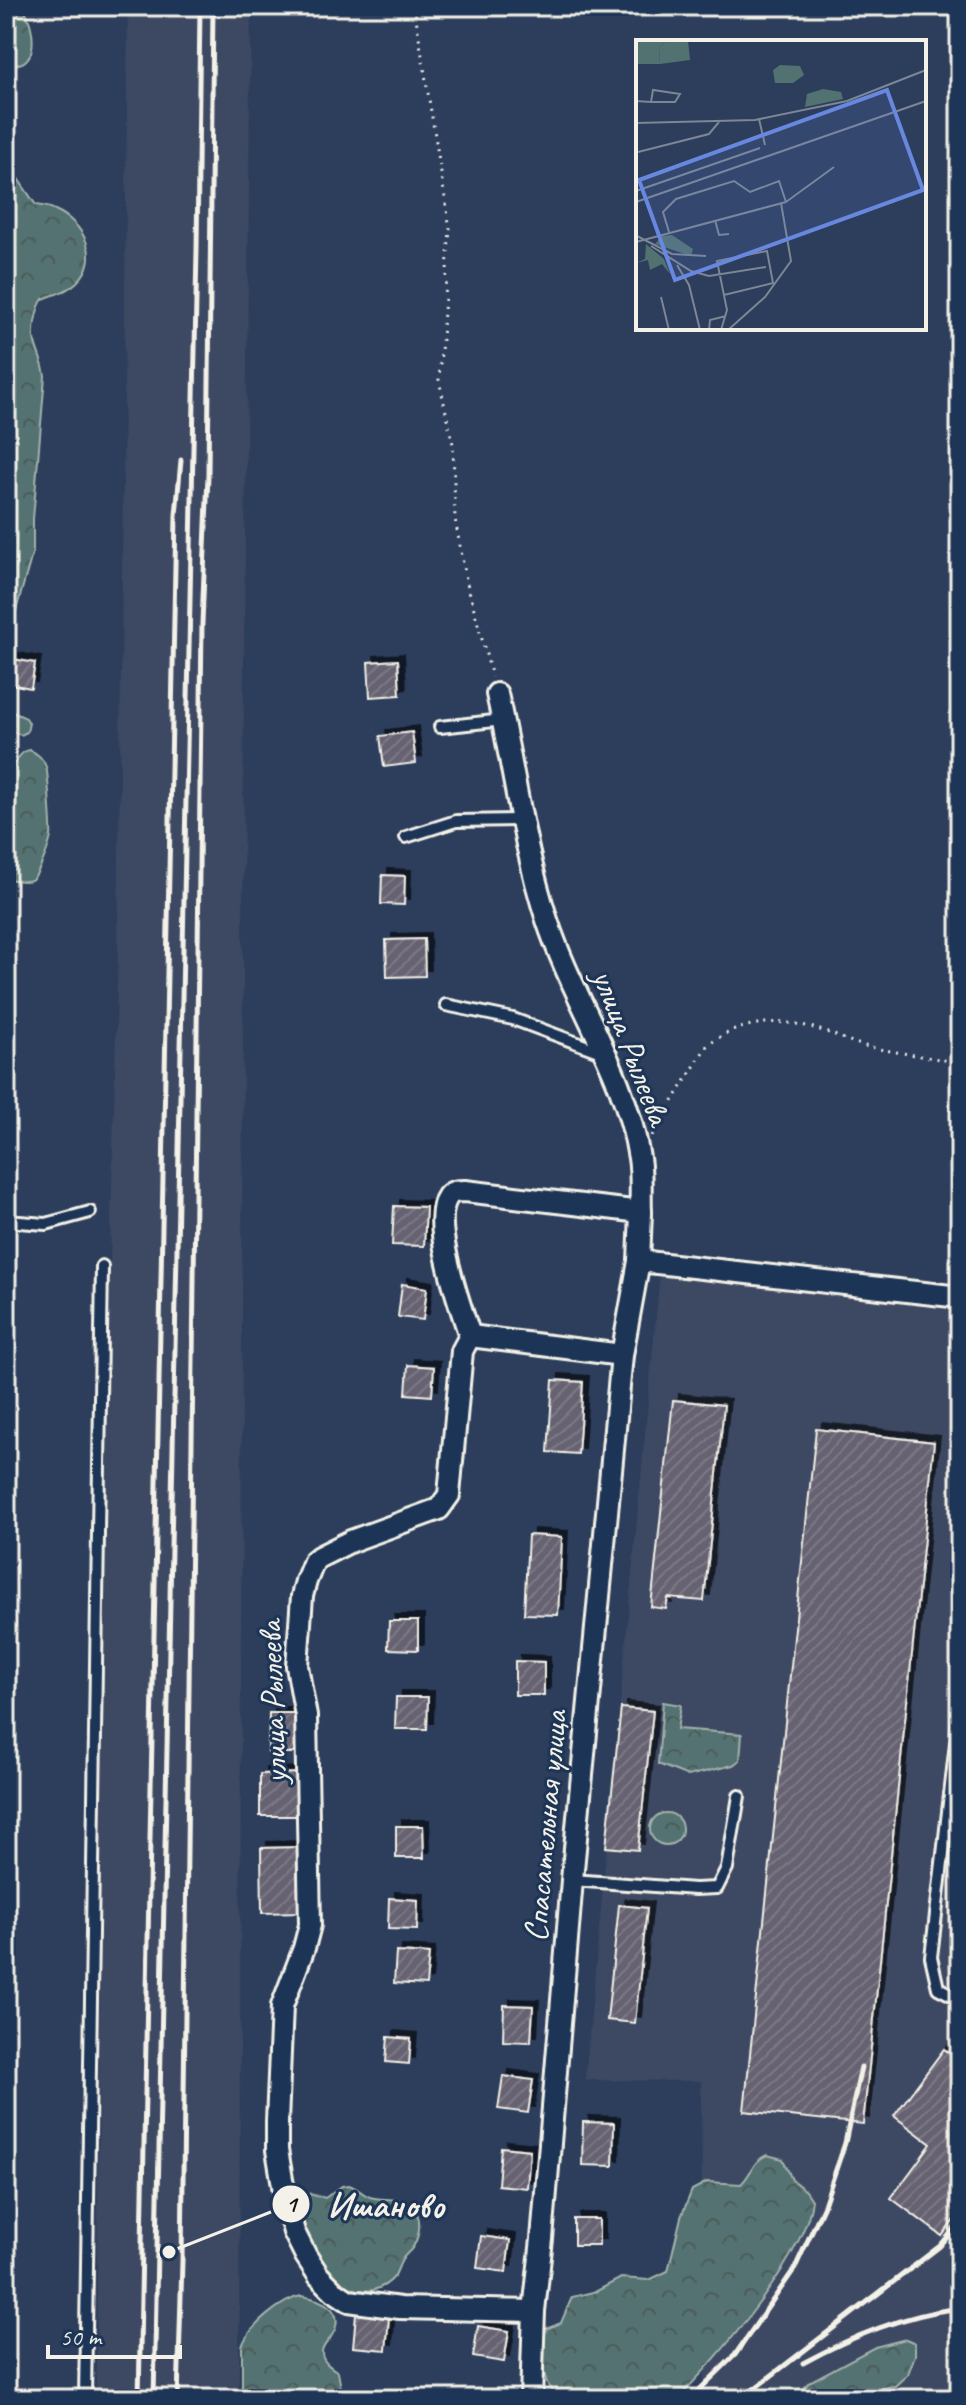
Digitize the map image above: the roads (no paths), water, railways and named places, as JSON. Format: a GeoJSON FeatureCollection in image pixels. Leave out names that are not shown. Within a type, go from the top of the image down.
{"type":"FeatureCollection","features":[{"type":"Feature","properties":{"kind":"street","name":"улица Рылеева"},"geometry":{"type":"LineString","coordinates":[[497,694],[522,820],[547,920],[606,1054],[639,1155],[639,1261]]}},
{"type":"Feature","properties":{"kind":"street"},"geometry":{"type":"LineString","coordinates":[[622,1355],[470,1336],[452,1285],[443,1207],[448,1195],[454,1191],[465,1191],[641,1212]]}},
{"type":"Feature","properties":{"kind":"street"},"geometry":{"type":"LineString","coordinates":[[639,1261],[960,1297]]}},
{"type":"Feature","properties":{"kind":"street","name":"Спасательная улица"},"geometry":{"type":"LineString","coordinates":[[531,2399],[534,2311],[572,1880],[622,1355],[639,1261]]}},
{"type":"Feature","properties":{"kind":"street","name":"улица Рылеева"},"geometry":{"type":"LineString","coordinates":[[470,1336],[462,1351],[452,1471],[445,1503],[430,1514],[351,1541],[319,1557],[302,1596],[297,1666],[306,1716],[310,1925],[282,2006],[277,2150],[286,2203],[300,2244],[319,2276],[349,2301],[400,2308],[534,2311]]}},
{"type":"Feature","properties":{"kind":"lane"},"geometry":{"type":"LineString","coordinates":[[440,727],[503,720]]}},
{"type":"Feature","properties":{"kind":"lane"},"geometry":{"type":"LineString","coordinates":[[406,837],[456,821],[522,820]]}},
{"type":"Feature","properties":{"kind":"lane"},"geometry":{"type":"LineString","coordinates":[[446,1005],[513,1019],[606,1054]]}},
{"type":"Feature","properties":{"kind":"lane"},"geometry":{"type":"LineString","coordinates":[[6,1221],[46,1224],[90,1212]]}},
{"type":"Feature","properties":{"kind":"lane"},"geometry":{"type":"LineString","coordinates":[[85,2399],[102,1266]]}},
{"type":"Feature","properties":{"kind":"lane"},"geometry":{"type":"LineString","coordinates":[[960,1709],[931,1957],[938,1988],[960,1999]]}},
{"type":"Feature","properties":{"kind":"lane"},"geometry":{"type":"LineString","coordinates":[[572,1880],[717,1888],[727,1868],[739,1796]]}},
{"type":"Feature","properties":{"kind":"railway"},"geometry":{"type":"LineString","coordinates":[[154,2399],[200,6]]}},
{"type":"Feature","properties":{"kind":"railway"},"geometry":{"type":"LineString","coordinates":[[178,2399],[213,6]]}},
{"type":"Feature","properties":{"kind":"railway"},"geometry":{"type":"LineString","coordinates":[[139,2399],[176,515],[181,460]]}},
{"type":"Feature","properties":{"kind":"railway"},"geometry":{"type":"LineString","coordinates":[[690,2399],[735,2355],[795,2268],[824,2205],[845,2143],[861,2067]]}},
{"type":"Feature","properties":{"kind":"railway"},"geometry":{"type":"LineString","coordinates":[[741,2399],[940,2246],[960,2222]]}},
{"type":"Feature","properties":{"kind":"railway"},"geometry":{"type":"LineString","coordinates":[[803,2363],[879,2328],[960,2308]]}},
{"type":"Feature","properties":{"kind":"place","name":"Ишаново"},"geometry":{"type":"Point","coordinates":[169,2252]}}]}
